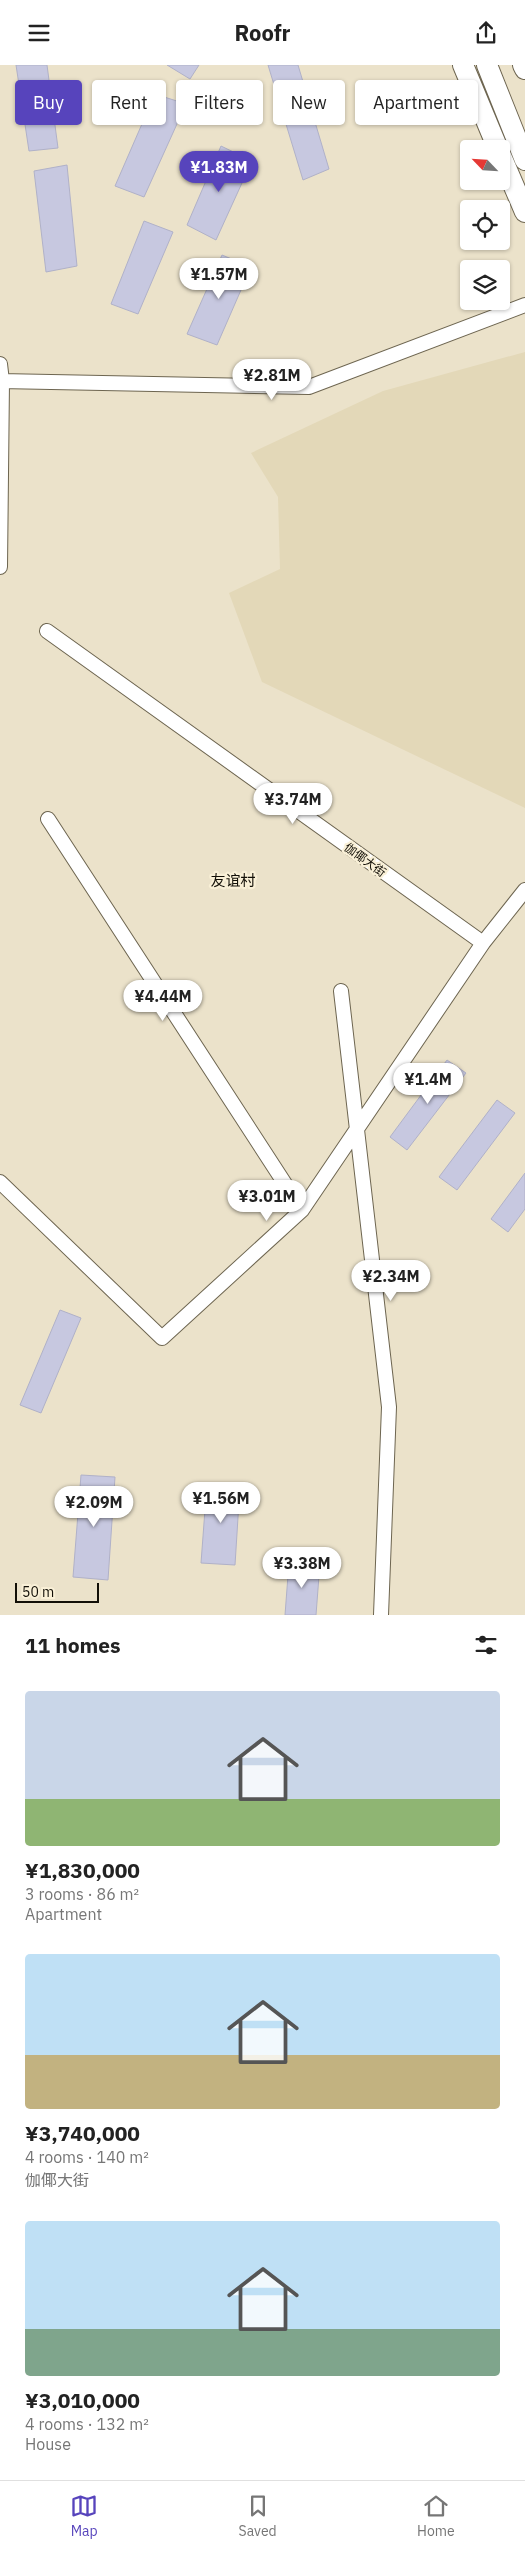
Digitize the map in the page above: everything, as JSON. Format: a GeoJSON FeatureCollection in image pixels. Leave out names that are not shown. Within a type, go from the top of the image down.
{"type":"FeatureCollection","features":[{"type":"Feature","properties":{"kind":"highway"},"geometry":{"type":"LineString","coordinates":[[463,65],[494,140]]}},
{"type":"Feature","properties":{"kind":"highway"},"geometry":{"type":"LineString","coordinates":[[487,65],[525,160]]}},
{"type":"Feature","properties":{"kind":"highway"},"geometry":{"type":"LineString","coordinates":[[501,65],[525,123]]}},
{"type":"Feature","properties":{"kind":"highway"},"geometry":{"type":"LineString","coordinates":[[523,65],[525,69]]}},
{"type":"Feature","properties":{"kind":"highway"},"geometry":{"type":"LineString","coordinates":[[510,177],[525,213]]}},
{"type":"Feature","properties":{"kind":"street"},"geometry":{"type":"LineString","coordinates":[[1,381],[309,387],[525,305]]}},
{"type":"Feature","properties":{"kind":"street"},"geometry":{"type":"LineString","coordinates":[[0,364],[0,567]]}},
{"type":"Feature","properties":{"kind":"street","name":"伽倻大街"},"geometry":{"type":"LineString","coordinates":[[47,631],[483,943]]}},
{"type":"Feature","properties":{"kind":"street"},"geometry":{"type":"LineString","coordinates":[[48,819],[302,1210]]}},
{"type":"Feature","properties":{"kind":"street"},"geometry":{"type":"LineString","coordinates":[[0,1182],[162,1338],[302,1210],[483,943],[525,890]]}},
{"type":"Feature","properties":{"kind":"street"},"geometry":{"type":"LineString","coordinates":[[341,991],[389,1407],[381,1615]]}},
{"type":"Feature","properties":{"kind":"shaded area"},"geometry":{"type":"Polygon","coordinates":[[[525,352],[525,808],[262,682],[229,593],[280,569],[278,497],[251,453],[383,391],[525,352]]]}},
{"type":"Feature","properties":{"kind":"building"},"geometry":{"type":"Polygon","coordinates":[[[16,65],[47,65],[49,80],[18,80],[16,65]]]}},
{"type":"Feature","properties":{"kind":"building"},"geometry":{"type":"Polygon","coordinates":[[[167,65],[199,65],[190,79],[167,65]]]}},
{"type":"Feature","properties":{"kind":"building"},"geometry":{"type":"Polygon","coordinates":[[[268,65],[298,65],[302,80],[273,81],[268,65]]]}},
{"type":"Feature","properties":{"kind":"building"},"geometry":{"type":"Polygon","coordinates":[[[166,98],[176,101],[177,125],[144,197],[115,186],[142,125],[166,125],[166,98]]]}},
{"type":"Feature","properties":{"kind":"building"},"geometry":{"type":"Polygon","coordinates":[[[25,125],[55,125],[58,148],[29,151],[25,125]]]}},
{"type":"Feature","properties":{"kind":"building"},"geometry":{"type":"Polygon","coordinates":[[[286,125],[316,125],[329,169],[303,180],[286,125]]]}},
{"type":"Feature","properties":{"kind":"building"},"geometry":{"type":"Polygon","coordinates":[[[221,146],[252,161],[216,240],[187,225],[221,146]]]}},
{"type":"Feature","properties":{"kind":"building"},"geometry":{"type":"Polygon","coordinates":[[[67,165],[77,266],[46,272],[34,171],[67,165]]]}},
{"type":"Feature","properties":{"kind":"building"},"geometry":{"type":"Polygon","coordinates":[[[144,221],[173,232],[138,314],[111,304],[144,221]]]}},
{"type":"Feature","properties":{"kind":"building"},"geometry":{"type":"Polygon","coordinates":[[[222,255],[251,267],[217,345],[187,334],[222,255]]]}},
{"type":"Feature","properties":{"kind":"building"},"geometry":{"type":"Polygon","coordinates":[[[447,1060],[466,1073],[407,1150],[390,1137],[447,1060]]]}},
{"type":"Feature","properties":{"kind":"building"},"geometry":{"type":"Polygon","coordinates":[[[497,1100],[515,1113],[457,1190],[439,1177],[497,1100]]]}},
{"type":"Feature","properties":{"kind":"building"},"geometry":{"type":"Polygon","coordinates":[[[525,1173],[525,1209],[508,1232],[491,1219],[525,1173]]]}},
{"type":"Feature","properties":{"kind":"building"},"geometry":{"type":"Polygon","coordinates":[[[60,1310],[81,1318],[41,1413],[20,1405],[60,1310]]]}},
{"type":"Feature","properties":{"kind":"building"},"geometry":{"type":"Polygon","coordinates":[[[81,1475],[115,1477],[108,1580],[73,1577],[81,1475]]]}},
{"type":"Feature","properties":{"kind":"building"},"geometry":{"type":"Polygon","coordinates":[[[207,1483],[240,1486],[235,1565],[201,1563],[207,1483]]]}},
{"type":"Feature","properties":{"kind":"building"},"geometry":{"type":"Polygon","coordinates":[[[289,1562],[320,1563],[316,1615],[285,1615],[289,1562]]]}},
{"type":"Feature","properties":{"kind":"district","name":"友谊村"},"geometry":{"type":"Point","coordinates":[233,881]}}]}
